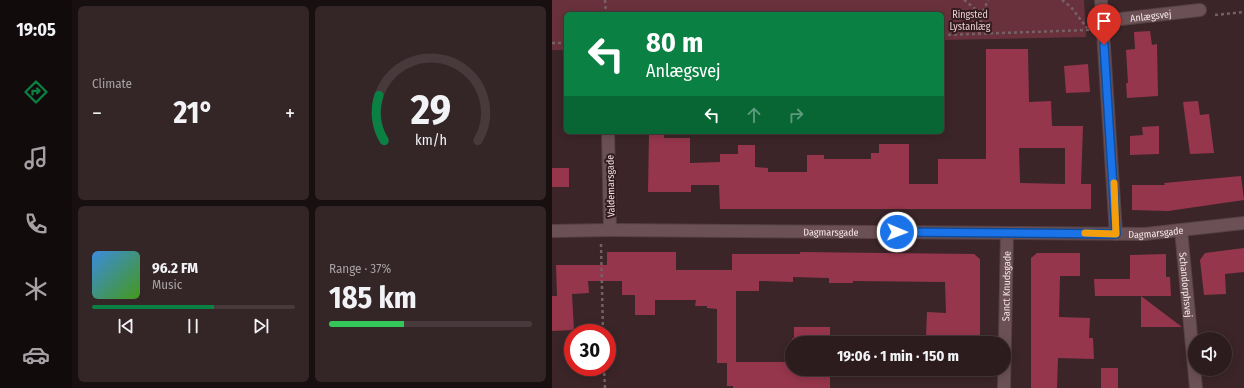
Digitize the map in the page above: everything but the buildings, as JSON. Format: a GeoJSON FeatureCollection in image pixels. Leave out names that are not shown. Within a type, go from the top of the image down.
{"type":"FeatureCollection","features":[{"type":"Feature","properties":{"kind":"street"},"geometry":{"type":"LineString","coordinates":[[1101,0],[1116,234]]}},
{"type":"Feature","properties":{"kind":"street","name":"Anlægsvej"},"geometry":{"type":"LineString","coordinates":[[1103,25],[1200,10]]}},
{"type":"Feature","properties":{"kind":"street","name":"Valdemarsgade"},"geometry":{"type":"LineString","coordinates":[[552,231],[606,230],[608,134]]}},
{"type":"Feature","properties":{"kind":"street","name":"Dagmarsgade"},"geometry":{"type":"LineString","coordinates":[[606,230],[1145,234],[1244,223]]}},
{"type":"Feature","properties":{"kind":"street","name":"Schandorphsvej"},"geometry":{"type":"LineString","coordinates":[[1181,230],[1196,388]]}},
{"type":"Feature","properties":{"kind":"street","name":"Sanct Knudsgade"},"geometry":{"type":"LineString","coordinates":[[1004,388],[1007,233]]}},
{"type":"Feature","properties":{"kind":"path"},"geometry":{"type":"LineString","coordinates":[[605,0],[606,12]]}},
{"type":"Feature","properties":{"kind":"path"},"geometry":{"type":"LineString","coordinates":[[964,0],[982,14]]}},
{"type":"Feature","properties":{"kind":"path"},"geometry":{"type":"LineString","coordinates":[[979,35],[982,14],[988,0]]}},
{"type":"Feature","properties":{"kind":"path"},"geometry":{"type":"LineString","coordinates":[[1062,0],[1071,7],[1088,30]]}},
{"type":"Feature","properties":{"kind":"path"},"geometry":{"type":"LineString","coordinates":[[1200,10],[1214,15],[1244,12]]}},
{"type":"Feature","properties":{"kind":"path"},"geometry":{"type":"LineString","coordinates":[[944,35],[979,35],[1088,30],[1103,25]]}},
{"type":"Feature","properties":{"kind":"path"},"geometry":{"type":"LineString","coordinates":[[552,43],[564,43]]}},
{"type":"Feature","properties":{"kind":"path"},"geometry":{"type":"LineString","coordinates":[[603,324],[606,230]]}},
{"type":"Feature","properties":{"kind":"path"},"geometry":{"type":"LineString","coordinates":[[604,376],[605,388]]}},
{"type":"Feature","properties":{"kind":"green space","name":"Ringsted Lystanlæg"},"geometry":{"type":"Polygon","coordinates":[[[552,0],[1084,0],[1086,37],[944,40],[944,12],[564,12],[564,50],[552,50],[552,0]]]}},
{"type":"Feature","properties":{"kind":"slow traffic"},"geometry":{"type":"LineString","coordinates":[[1085,233],[1116,234],[1114,183]]}},
{"type":"Feature","properties":{"kind":"route"},"geometry":{"type":"LineString","coordinates":[[897,232],[1116,234],[1114,182],[1104,45]]}}]}
